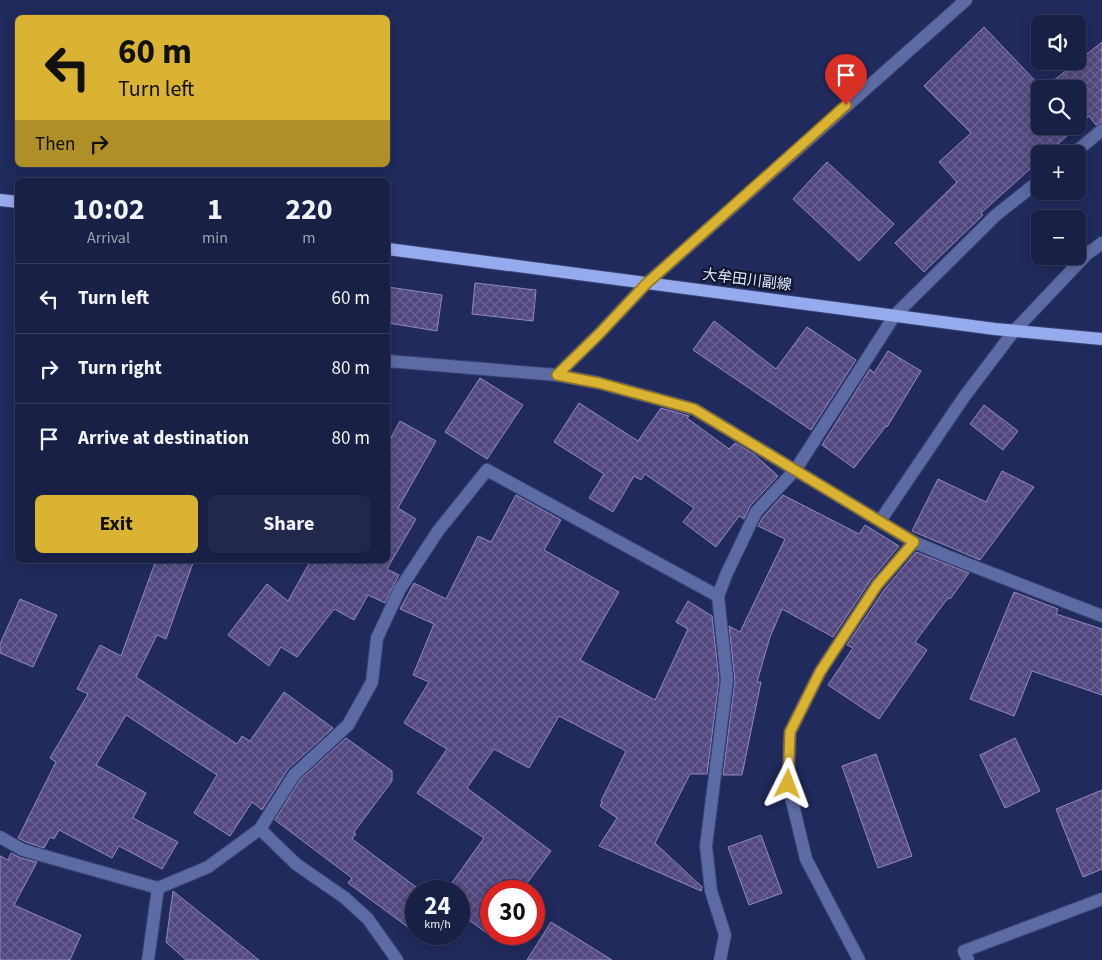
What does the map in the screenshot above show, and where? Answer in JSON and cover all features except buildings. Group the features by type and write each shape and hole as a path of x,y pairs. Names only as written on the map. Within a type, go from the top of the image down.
{"main road":[{"path":"0,200 15,202"},
{"name":"大牟田川副線","path":"390,249 646,284 916,317 995,329 1102,339"}],"street":[{"path":"557,375 646,284 966,0"},
{"path":"1084,145 1102,130"},
{"path":"720,960 725,936 711,891 706,846 727,680 718,596 726,575 756,512 796,469 895,315 995,216 1031,187"},
{"path":"880,521 964,397 1014,330 1087,254 1102,243"},
{"path":"390,361 557,375 599,383 694,409 914,542 1102,616"},
{"path":"0,837 23,850 158,888 208,867 260,829 294,775 348,725 372,682 377,638 400,589 438,531 487,470 718,596"},
{"path":"860,960 806,859 788,784 790,732 825,664 877,585 914,542"},
{"path":"260,829 296,864 345,898 368,919 397,960"},
{"path":"148,960 158,888"},
{"path":"968,960 964,951 1102,899"}],"route":[{"path":"788,784 790,732 820,672 877,585 914,542 694,409 599,383 557,375 646,284 846,105"}]}
